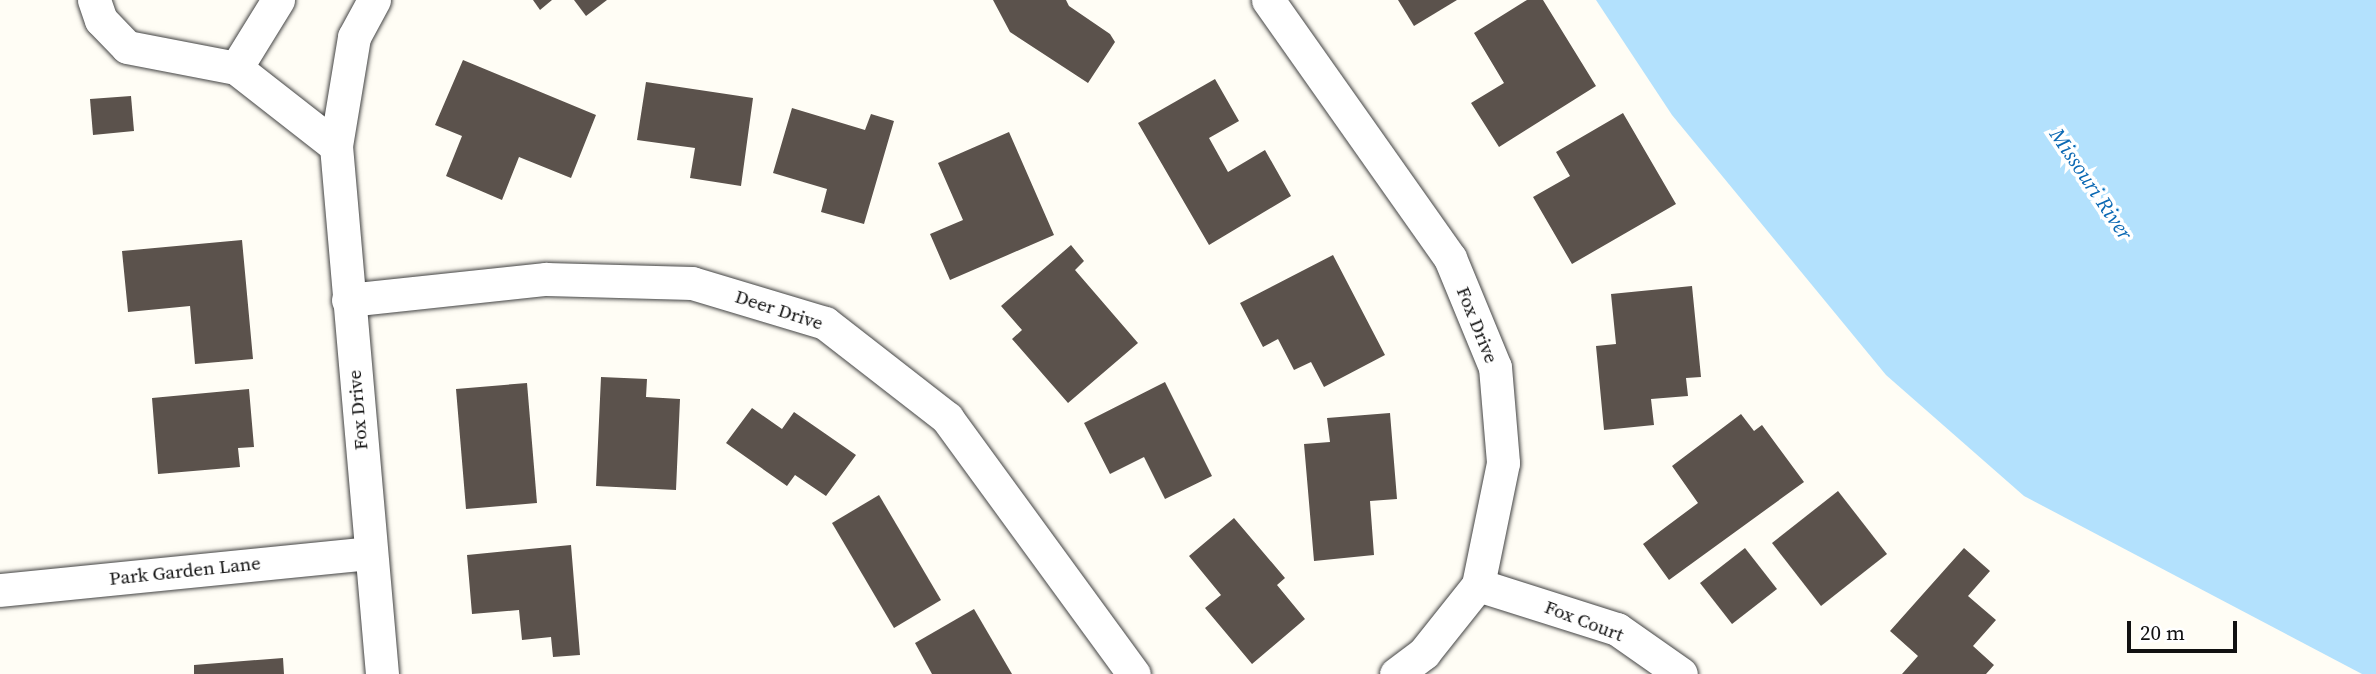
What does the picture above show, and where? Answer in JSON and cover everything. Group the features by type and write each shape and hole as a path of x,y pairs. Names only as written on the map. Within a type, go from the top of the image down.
{"street":[{"path":"94,0 101,20 127,47 236,68 336,146"},
{"path":"236,68 278,0"},
{"name":"Fox Drive","path":"374,0 354,37 336,146 382,674"},
{"name":"Fox Drive","path":"1268,0 1450,258 1495,367 1503,463 1478,585 1423,653 1396,674"},
{"name":"Deer Drive","path":"348,300 546,279 692,283 825,323 947,418 1134,674"},
{"name":"Park Garden Lane","path":"0,590 370,552"},
{"name":"Fox Court","path":"1478,585 1617,629 1681,674"}],"water":[{"name":"Missouri River","path":"1596,0 2376,0 2376,674 2362,674 2024,496 1886,375 1672,115"}],"building":[{"path":"533,0 552,0 540,10"},
{"path":"574,0 607,0 586,16"},
{"path":"993,0 1066,0 1069,6 1110,34 1115,42 1088,83 1010,32"},
{"path":"1398,0 1457,0 1414,26"},
{"path":"1527,0 1543,0 1596,86 1499,147 1471,103 1504,83 1474,33"},
{"path":"463,60 596,115 571,178 519,157 502,200 446,176 462,136 435,125"},
{"path":"1215,79 1239,121 1209,138 1228,172 1265,150 1291,196 1209,245 1138,123"},
{"path":"646,82 753,98 741,186 690,178 695,148 637,140"},
{"path":"131,96 134,131 93,135 90,99"},
{"path":"792,108 865,130 871,114 894,121 864,224 821,212 827,189 773,173"},
{"path":"1623,113 1676,204 1572,264 1533,197 1570,176 1556,152"},
{"path":"1009,132 1054,235 950,280 930,234 963,220 938,163"},
{"path":"242,240 253,359 195,364 190,306 128,312 122,251"},
{"path":"1071,245 1084,261 1075,270 1138,343 1068,403 1012,339 1022,330 1001,306"},
{"path":"1333,255 1385,355 1324,387 1311,362 1294,370 1278,339 1263,347 1240,303"},
{"path":"1692,286 1701,377 1686,378 1688,396 1651,399 1654,425 1604,430 1596,346 1616,344 1611,294"},
{"path":"601,377 647,379 646,397 680,399 676,490 596,486"},
{"path":"1165,382 1212,476 1165,499 1144,457 1110,474 1084,423"},
{"path":"527,383 537,503 466,509 456,389"},
{"path":"249,389 254,447 238,448 240,467 158,474 152,398"},
{"path":"752,408 782,429 794,412 856,455 826,496 795,475 787,486 726,443"},
{"path":"1390,413 1397,499 1370,501 1374,555 1314,561 1304,444 1330,442 1327,418"},
{"path":"1741,414 1754,431 1762,425 1804,482 1669,580 1643,544 1698,503 1672,466"},
{"path":"1838,491 1887,554 1821,606 1772,543"},
{"path":"879,495 941,600 894,628 832,523"},
{"path":"1234,518 1285,578 1277,585 1305,619 1252,664 1205,608 1221,595 1189,556"},
{"path":"571,545 580,655 553,657 551,637 522,640 519,610 472,614 467,555"},
{"path":"1745,548 1777,589 1732,624 1700,583"},
{"path":"1964,548 1990,571 1968,596 1996,620 1973,646 1994,665 1986,674 1902,674 1918,656 1890,631"},
{"path":"974,609 1012,674 932,674 915,643"},
{"path":"283,658 284,674 194,674 194,665"}]}
